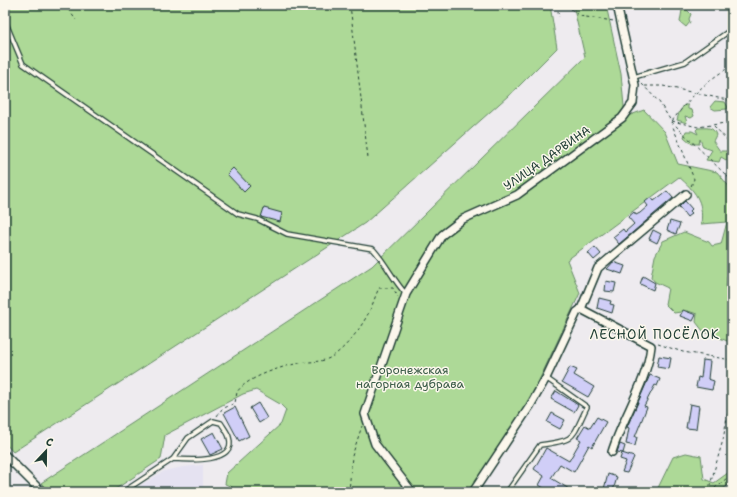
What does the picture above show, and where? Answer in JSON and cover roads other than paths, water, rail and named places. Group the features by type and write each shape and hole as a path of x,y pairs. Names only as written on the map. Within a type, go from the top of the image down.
{"street":[{"name":"УЛИЦА ДАРВИНА","path":"412,492 376,444 365,414 406,294 442,235 463,219 517,195 622,118 633,103 635,85 634,78 617,5"},
{"path":"473,492 514,431 546,378 577,312 581,309 598,268 686,194"},
{"path":"581,309 651,346 650,361 643,380 620,428 612,452"},
{"path":"5,455 42,492"}],"lane":[{"path":"5,21 23,64 238,214 257,219 287,234 373,250 381,258 395,282 406,294"},
{"path":"634,78 685,62 732,29"},
{"path":"507,492 540,445 564,442 572,438 587,407 546,378"},
{"path":"123,492 173,459 188,438 213,421 221,423 229,437 230,445 227,452 216,458 202,460 173,459"}],"railway":[{"path":"728,492 732,489"}],"district":[{"name":"ЛЕСНОЙ ПОСЁЛОК","path":"655,334"}],"park label":[{"name":"Воронежская нагорная дубрава","path":"410,377"}]}
